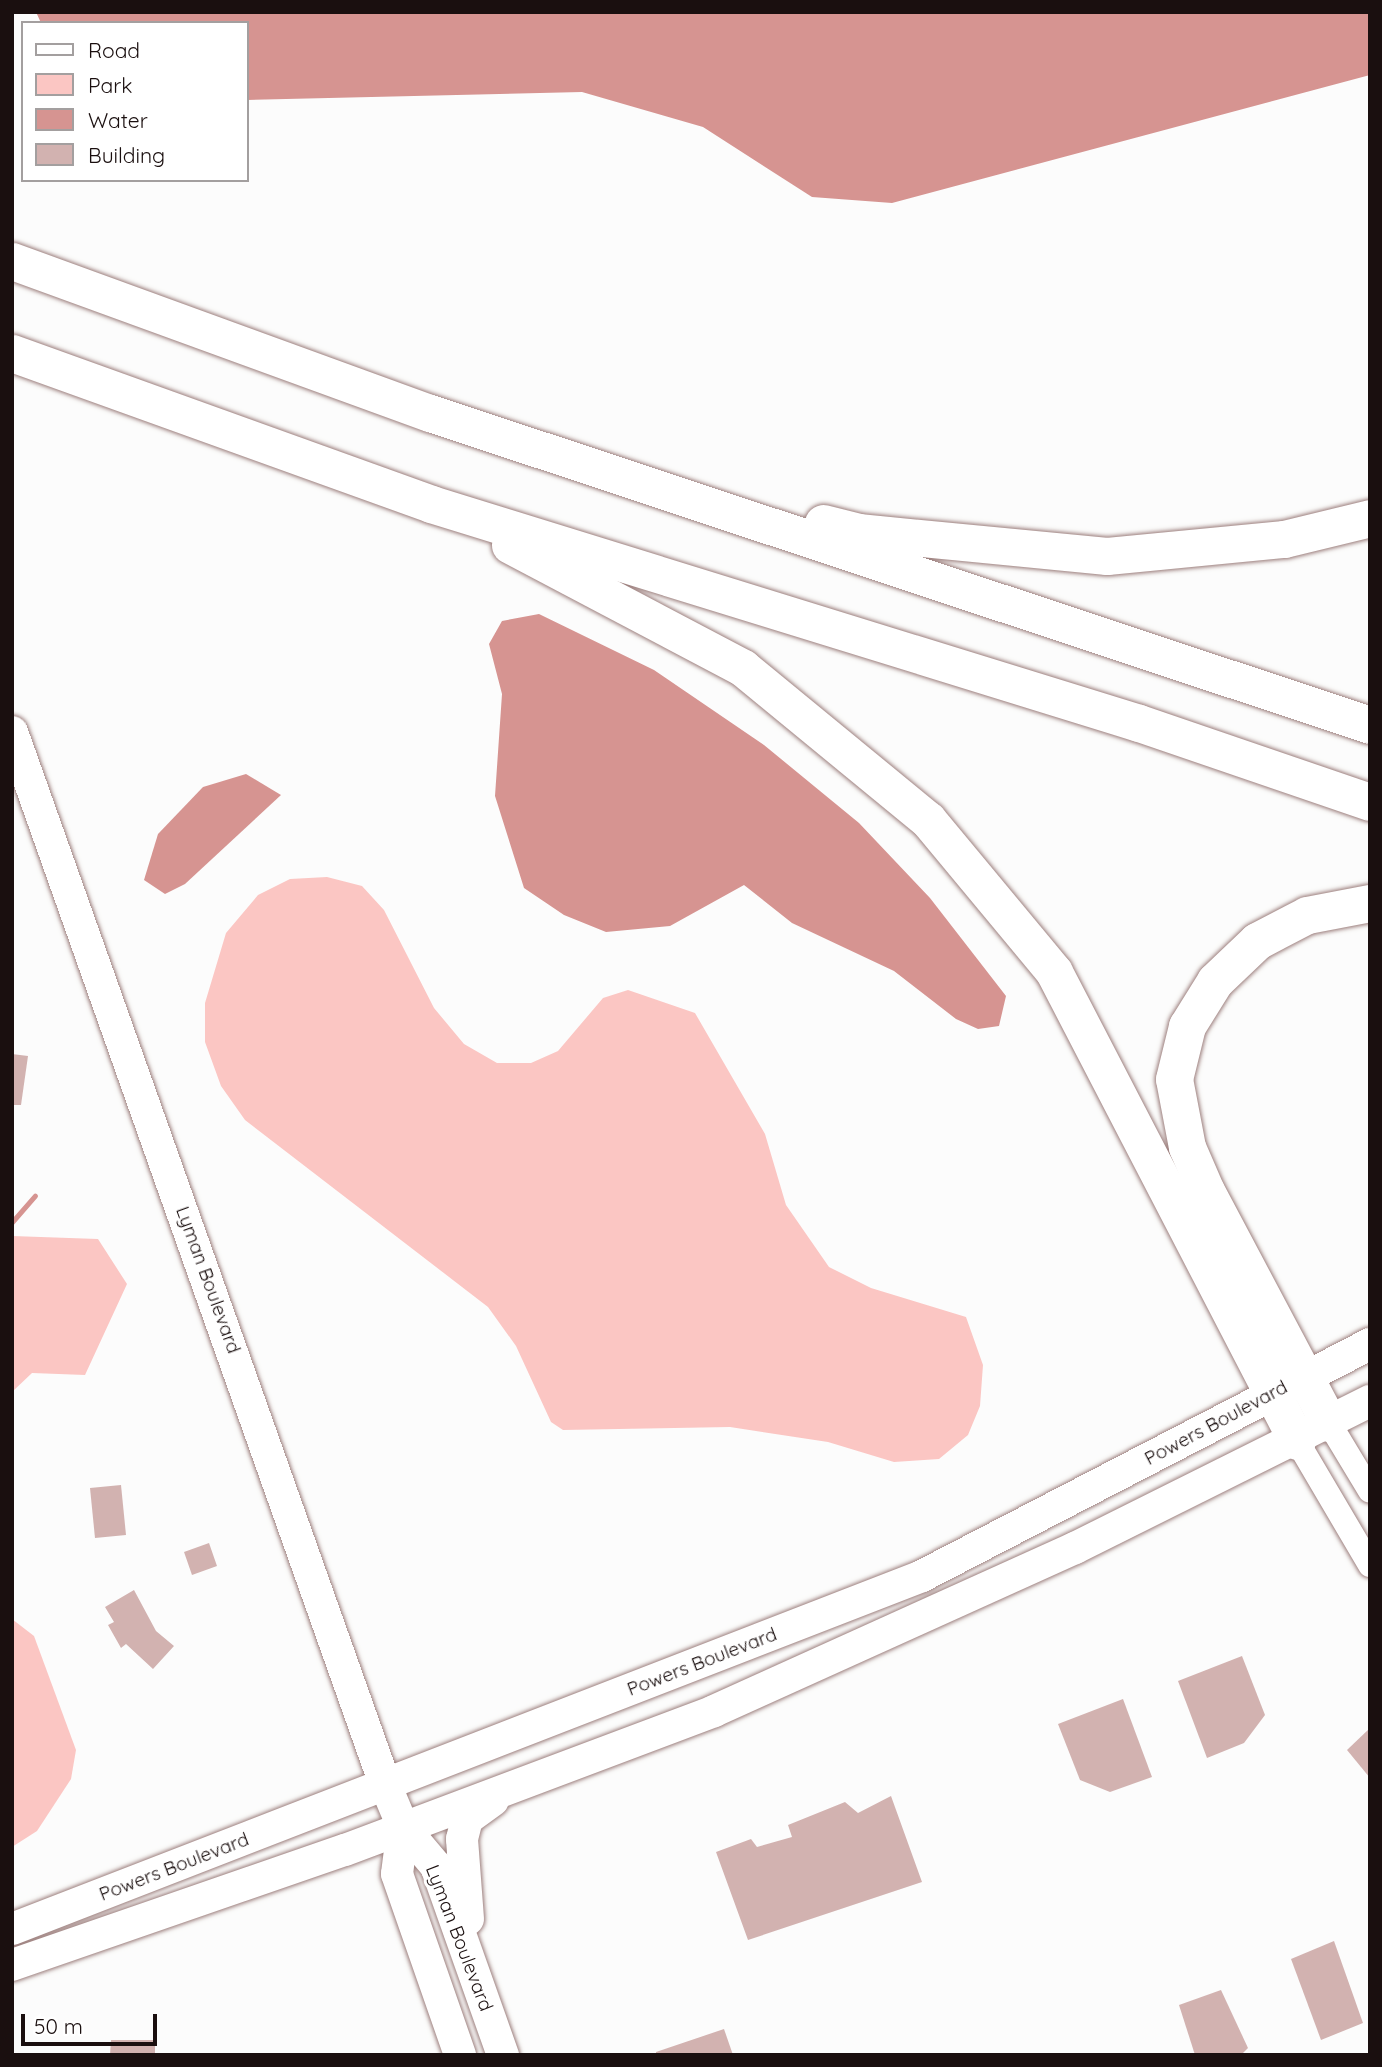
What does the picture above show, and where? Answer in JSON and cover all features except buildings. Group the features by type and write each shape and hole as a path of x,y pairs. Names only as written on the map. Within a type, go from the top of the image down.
{"highway":[{"path":"12,261 430,413 1370,725"},
{"path":"12,353 431,504 1139,723 1370,802"},
{"path":"430,413 858,532 1107,556 1284,539 1370,518"},
{"path":"431,504 743,668 928,820 1054,972 1287,1386 1329,1423"},
{"path":"1297,1441 1287,1386 1187,1147 1174,1079 1187,1026 1215,981 1257,941 1307,915 1370,903"}],"main road":[{"name":"Lyman Boulevard","path":"12,732 385,1784 403,1827 436,1866 503,2055"},
{"name":"Powers Boulevard","path":"12,1930 922,1576 1370,1344"},
{"name":"Powers Boulevard","path":"12,1965 403,1827 715,1711 1297,1441 1370,1401"},
{"path":"479,1986 462,1839 467,1819 526,1782"},
{"name":"Lyman Boulevard","path":"403,1827 397,1874 460,2055"}],"street":[{"path":"1329,1423 1370,1491"},
{"path":"1297,1441 1370,1565"}],"green space":[{"path":"327,877 362,886 384,910 434,1008 464,1044 497,1063 531,1063 558,1051 603,998 628,990 695,1013 765,1134 786,1205 829,1267 871,1288 966,1317 983,1365 980,1406 968,1435 939,1459 894,1462 828,1442 730,1427 563,1430 551,1422 516,1346 488,1307 245,1120 221,1086 205,1042 205,1003 226,933 258,895 290,879"},
{"path":"12,1236 98,1239 127,1284 85,1375 32,1373 12,1392"},
{"path":"12,1619 34,1636 76,1750 71,1779 37,1831 12,1847"}],"water":[{"path":"36,12 1370,12 1370,75 892,203 812,197 703,127 582,92 248,100 248,21 40,21"},
{"path":"539,614 654,670 764,745 859,823 930,898 1006,996 999,1026 978,1029 956,1019 894,971 792,923 744,885 670,926 606,932 564,915 524,888 495,796 502,694 489,644 502,621"},
{"path":"246,774 281,795 185,884 165,894 144,880 158,834 203,787"}],"waterway":[{"path":"12,1222 35,1196"}]}
